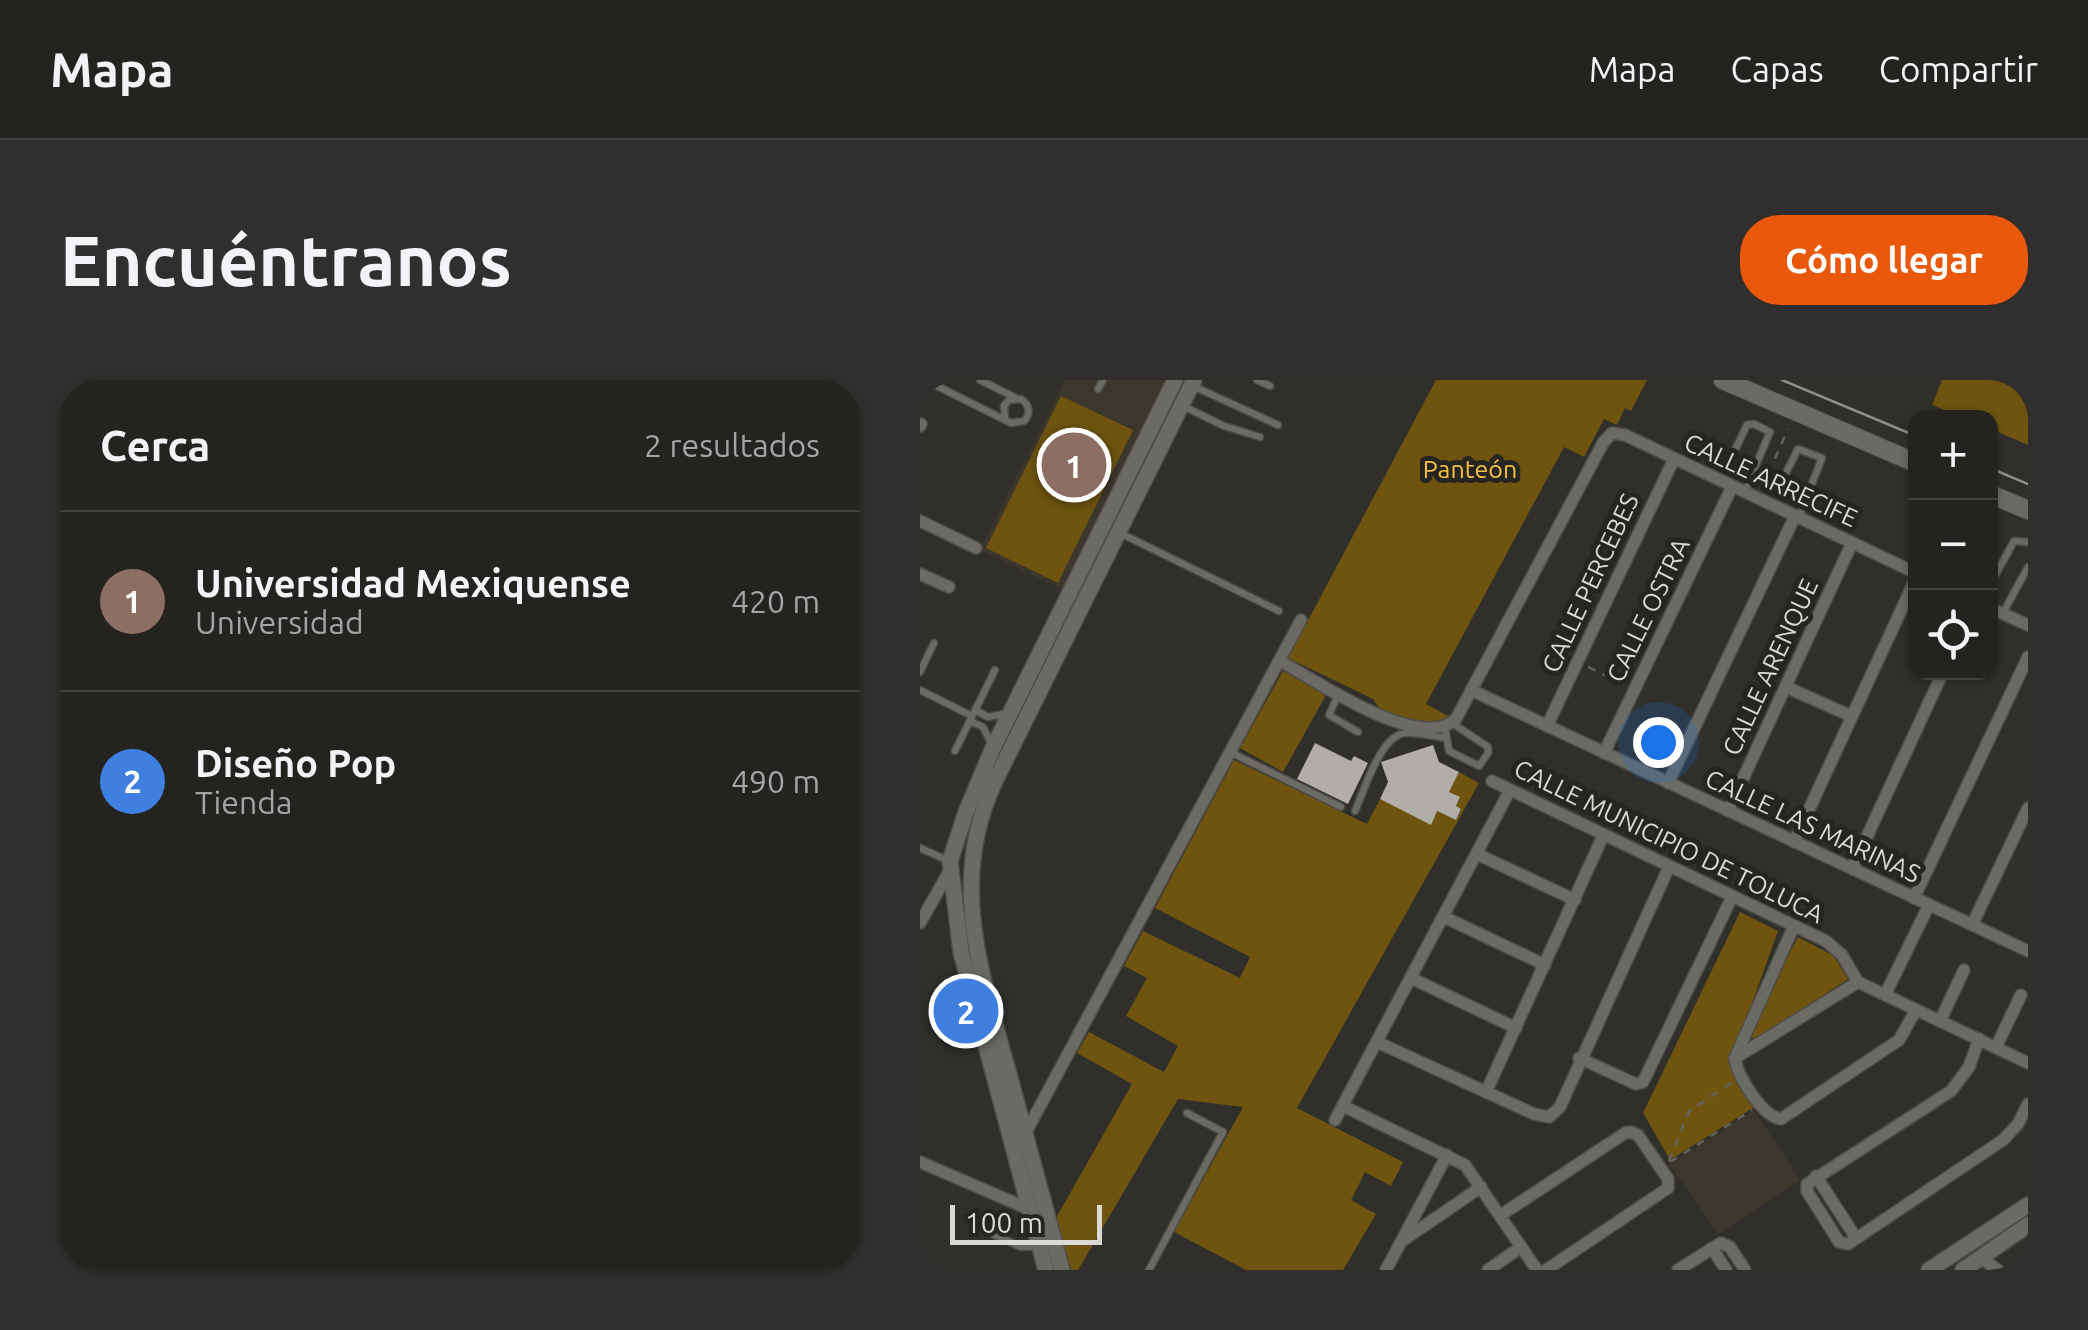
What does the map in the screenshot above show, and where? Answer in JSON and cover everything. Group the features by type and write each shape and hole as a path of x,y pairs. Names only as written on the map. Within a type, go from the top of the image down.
{"main road":[{"path":"1723,380 1908,459"},
{"path":"1998,493 2028,494"},
{"path":"1998,497 2028,510"}],"street":[{"path":"1046,1270 1047,1244 1025,1134 976,952 969,889 972,848 990,792 1175,380"},
{"path":"920,923 950,866 966,812 1010,713 1120,533 1193,383"},
{"name":"CALLE ARRECIFE","path":"1471,690 1607,436 1617,432 1908,571"},
{"name":"CALLE PERCEBES","path":"1548,726 1674,459"},
{"name":"CALLE OSTRA","path":"1604,753 1738,490"},
{"path":"1668,783 1797,517"},
{"path":"920,521 976,548"},
{"name":"CALLE ARENQUE","path":"1728,810 1852,543"},
{"path":"920,574 949,587"},
{"path":"1794,842 1909,590"},
{"path":"1998,611 2027,622"},
{"path":"1025,1134 1301,620"},
{"path":"1914,898 2028,656"},
{"path":"1280,661 1394,722 1433,730 1447,729 1471,690"},
{"path":"1852,869 1939,680"},
{"path":"1786,687 1850,716"},
{"name":"CALLE LAS MARINAS","path":"1471,690 2028,951"},
{"name":"CALLE MUNICIPIO DE TOLUCA","path":"1492,781 1835,947 1858,982 2028,1062"},
{"path":"1336,1120 1509,792"},
{"path":"1972,926 2028,808"},
{"path":"1486,1092 1603,836"},
{"path":"1477,854 1575,900"},
{"path":"950,866 961,952 1029,1209 1062,1270"},
{"path":"1377,1042 1534,1114 1549,1117 1560,1107 1668,867"},
{"path":"1579,1058 1636,1084 1647,1077 1732,896"},
{"path":"1886,995 1929,905"},
{"path":"1444,917 1545,965"},
{"path":"1794,926 1736,1058 1742,1076 1772,1118 1788,1116 1898,1040 1916,1010"},
{"path":"1940,1021 1964,970"},
{"path":"1411,978 1516,1028"},
{"path":"1736,1058 1858,982"},
{"path":"1996,1047 2021,996"},
{"path":"1979,1040 1963,1077 1951,1090 1816,1176 1806,1188 1838,1242 1845,1245 2003,1140 2018,1124 2028,1104"},
{"path":"1343,1106 1465,1165 1537,1270"},
{"path":"1500,1215 1628,1132 1638,1136 1664,1165 1669,1182 1665,1191 1546,1270"},
{"path":"1386,1270 1447,1155"},
{"path":"920,1162 1029,1209"},
{"path":"1402,1241 1481,1187"},
{"path":"1929,1270 2028,1205"},
{"path":"1962,1270 2028,1225"},
{"path":"1678,1270 1725,1243 1745,1270"},
{"path":"1488,1270 1522,1246"},
{"path":"1712,1248 1726,1270"},
{"path":"1981,1258 1998,1270"}],"lane":[{"path":"925,380 1016,424 1027,418 1028,405 980,380"},
{"path":"1098,388 1103,380"},
{"path":"1257,380 1270,386"},
{"path":"1193,383 1278,425"},
{"path":"1005,418 1004,406 1017,398"},
{"path":"1182,405 1224,426 1260,437"},
{"path":"1727,467 1747,425 1770,432 1738,490"},
{"path":"1785,475 1798,450 1822,458 1797,517"},
{"path":"1120,533 1279,610"},
{"path":"1998,570 2014,541 2028,542"},
{"path":"2003,613 2028,566"},
{"path":"920,672 934,643"},
{"path":"956,752 994,670"},
{"path":"920,690 973,716 1010,713"},
{"path":"1339,694 1329,715 1358,732"},
{"path":"973,716 993,748"},
{"path":"982,728 988,717"},
{"path":"1354,811 1390,738 1447,729 1486,745 1488,753 1481,764 1476,766 1449,751 1447,729"},
{"path":"1230,752 1341,807"},
{"path":"920,848 950,866"},
{"path":"1149,1270 1223,1132 1188,1113"},
{"path":"984,1230 1021,1247 1047,1244"}],"path":[{"path":"1757,498 1788,428"},
{"path":"1577,662 1635,689"},
{"path":"1664,1165 1689,1112 1742,1076"},
{"path":"1664,1165 1762,1104"}],"shaded area":[{"path":"1065,380 1168,380 1064,590 980,550"},
{"path":"1754,1110 1800,1180 1718,1234 1669,1165"}],"green space":[{"name":"Panteón","path":"1436,380 1647,380 1631,411 1625,408 1617,425 1604,419 1584,457 1564,447 1426,704 1450,717 1419,723 1397,719 1373,699 1288,658"},
{"path":"1942,380 2028,380 2028,445 1998,432 1998,410 1944,410 1932,405"},
{"path":"1061,396 1133,430 1058,583 986,548"},
{"path":"1283,671 1326,695 1283,772 1240,748"},
{"path":"1234,760 1367,824 1380,799 1430,824 1437,811 1456,820 1461,810 1456,806 1460,798 1449,792 1459,772 1479,783 1297,1108 1403,1162 1391,1186 1365,1172 1351,1200 1376,1214 1343,1270 1246,1270 1174,1232 1243,1107 1178,1099 1078,1270 1071,1270 1056,1218 1132,1084 1077,1053 1089,1032 1164,1072 1178,1046 1126,1016 1147,978 1124,966 1143,931 1240,978 1250,957 1155,908"},
{"path":"1740,912 1778,931 1736,1048 1756,1106 1670,1160 1643,1113"},
{"path":"1798,937 1834,956 1848,979 1755,1040 1749,1034"}],"building":[{"path":"1315,743 1351,761 1354,756 1368,763 1348,804 1297,779"},
{"path":"1433,745 1439,762 1459,772 1449,792 1460,797 1456,806 1461,809 1456,820 1437,811 1431,825 1380,799 1388,782 1381,762"}],"railway":[{"path":"1782,380 1908,433"},
{"path":"1998,471 2028,484"}],"place":[{"name":"Universidad Mexiquense","path":"1074,465"},
{"name":"Diseño Pop","path":"966,1011"}]}
